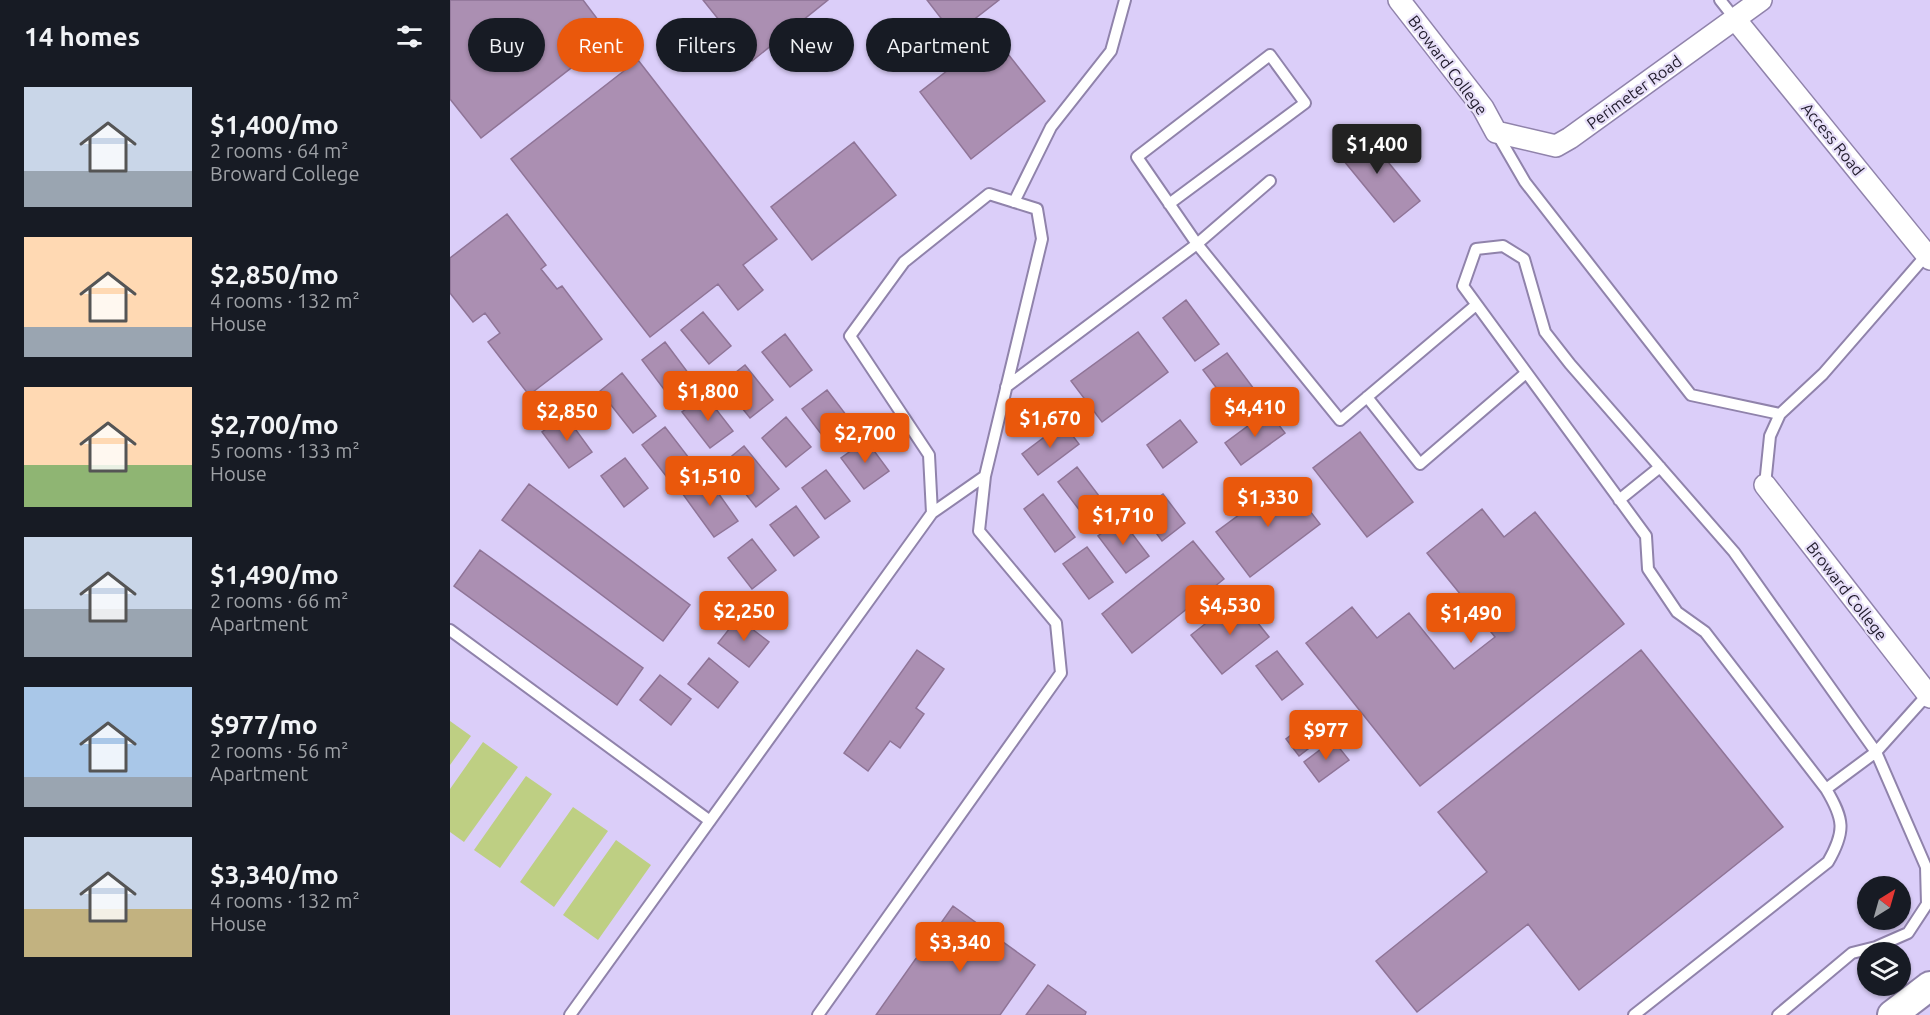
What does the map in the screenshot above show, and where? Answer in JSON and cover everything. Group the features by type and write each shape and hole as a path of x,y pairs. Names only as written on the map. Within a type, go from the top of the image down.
{"main road":[{"path":"1892,1015 1930,986"}],"street":[{"name":"Broward College","path":"1399,0 1483,108 1496,132"},
{"name":"Perimeter Road","path":"1496,132 1556,146 1761,0"},
{"name":"Access Road","path":"1736,19 1929,255"},
{"name":"Broward College","path":"1765,485 1929,696"}],"lane":[{"path":"1014,202 1051,127 1112,51 1125,0"},
{"path":"1720,0 1736,19"},
{"path":"1169,204 1305,103 1270,55 1137,157 1169,204 1197,244 1340,420 1476,305"},
{"path":"1496,132 1525,182 1691,395 1780,414"},
{"path":"1006,387 1197,244 1270,181"},
{"path":"818,1015 1061,673 1056,623 979,531 986,476 1042,239 1037,209 989,194 904,262 850,336 929,455 932,513"},
{"path":"1634,1015 1828,862 1838,845 1841,830 1838,808 1826,789 1705,632 1677,612 1648,569 1646,536 1462,285 1476,249 1503,246 1524,259 1545,332 1570,364 1734,552 1876,752 1926,867 1927,904 1908,933 1876,947 1852,953 1778,1015"},
{"path":"1765,485 1770,436 1780,414 1823,374 1929,255"},
{"path":"1367,397 1420,464 1526,373"},
{"path":"1619,500 1660,467"},
{"path":"570,1015 932,513 986,476"},
{"path":"450,630 710,820"},
{"path":"1826,789 1876,752 1929,696"}],"green space":[{"path":"450,721 471,736 450,765"},
{"path":"483,742 518,767 464,842 450,832 450,789"},
{"path":"526,776 552,794 500,868 474,850"},
{"path":"573,807 608,831 554,907 520,882"},
{"path":"616,840 651,865 598,940 563,915"}],"building":[{"path":"450,0 583,0 597,18 557,18 557,72 566,72 481,138 450,99"},
{"path":"703,0 828,0 806,18 769,18 769,47 757,57 757,18 717,18"},
{"path":"927,0 999,0 976,18 941,18"},
{"path":"1011,58 1045,101 971,159 920,92 946,72 1011,72"},
{"path":"644,68 777,239 743,265 763,290 738,310 718,284 650,337 511,159 623,72 644,72"},
{"path":"1361,129 1420,201 1394,222 1335,150"},
{"path":"854,142 896,195 812,260 771,207"},
{"path":"507,214 546,265 541,269 557,289 562,286 602,339 529,395 488,342 500,333 485,313 473,322 450,293 450,258"},
{"path":"1186,300 1219,344 1195,361 1163,318"},
{"path":"703,312 731,346 709,364 681,330"},
{"path":"1138,332 1168,372 1102,422 1071,381"},
{"path":"785,334 812,370 790,387 762,352"},
{"path":"665,342 692,378 669,396 642,360"},
{"path":"1227,353 1260,397 1236,414 1203,370"},
{"path":"745,365 773,400 750,418 722,383"},
{"path":"622,373 656,416 633,433 600,391"},
{"path":"827,390 850,420 825,439 802,409"},
{"path":"705,395 733,431 710,448 682,412"},
{"path":"1268,411 1285,433 1241,465 1225,443"},
{"path":"565,415 592,452 569,468 542,432"},
{"path":"786,417 811,447 786,467 762,438"},
{"path":"1180,420 1197,442 1163,468 1147,445"},
{"path":"1063,423 1079,444 1038,475 1022,454"},
{"path":"665,427 689,458 666,476 642,445"},
{"path":"1360,432 1413,502 1367,537 1313,468"},
{"path":"866,440 889,471 864,489 841,458"},
{"path":"744,446 779,489 756,507 722,464"},
{"path":"625,458 648,488 624,507 601,476"},
{"path":"1077,467 1109,509 1090,524 1058,482"},
{"path":"826,470 850,501 825,519 802,488"},
{"path":"706,476 738,521 714,537 682,493"},
{"path":"1286,480 1320,524 1250,577 1216,532"},
{"path":"529,484 690,605 663,641 502,520"},
{"path":"1043,494 1075,537 1055,552 1024,509"},
{"path":"1163,494 1185,523 1162,541 1140,511"},
{"path":"796,506 819,537 794,556 770,525"},
{"path":"1482,509 1504,537 1535,512 1624,624 1420,786 1306,643 1352,607 1377,638 1409,613 1454,669 1495,637 1427,553"},
{"path":"1121,519 1149,556 1126,573 1098,536"},
{"path":"752,539 776,570 752,589 728,558"},
{"path":"1193,541 1224,579 1132,653 1102,614"},
{"path":"1087,547 1113,582 1089,599 1063,564"},
{"path":"480,550 643,668 617,705 454,586"},
{"path":"1238,598 1269,637 1222,674 1191,635"},
{"path":"738,618 769,642 749,667 718,643"},
{"path":"917,650 944,669 916,708 924,714 900,748 890,741 868,771 844,753"},
{"path":"1641,650 1783,827 1579,990 1528,924 1417,1012 1376,961 1487,872 1438,812"},
{"path":"1277,651 1303,684 1282,700 1256,666"},
{"path":"709,658 738,682 718,708 688,684"},
{"path":"660,675 691,699 671,725 640,700"},
{"path":"1300,728 1313,745 1299,756 1286,739"},
{"path":"1333,740 1349,760 1319,782 1304,762"},
{"path":"953,906 1035,965 1000,1015 876,1015"},
{"path":"1048,985 1086,1012 1085,1015 1026,1015"}]}
